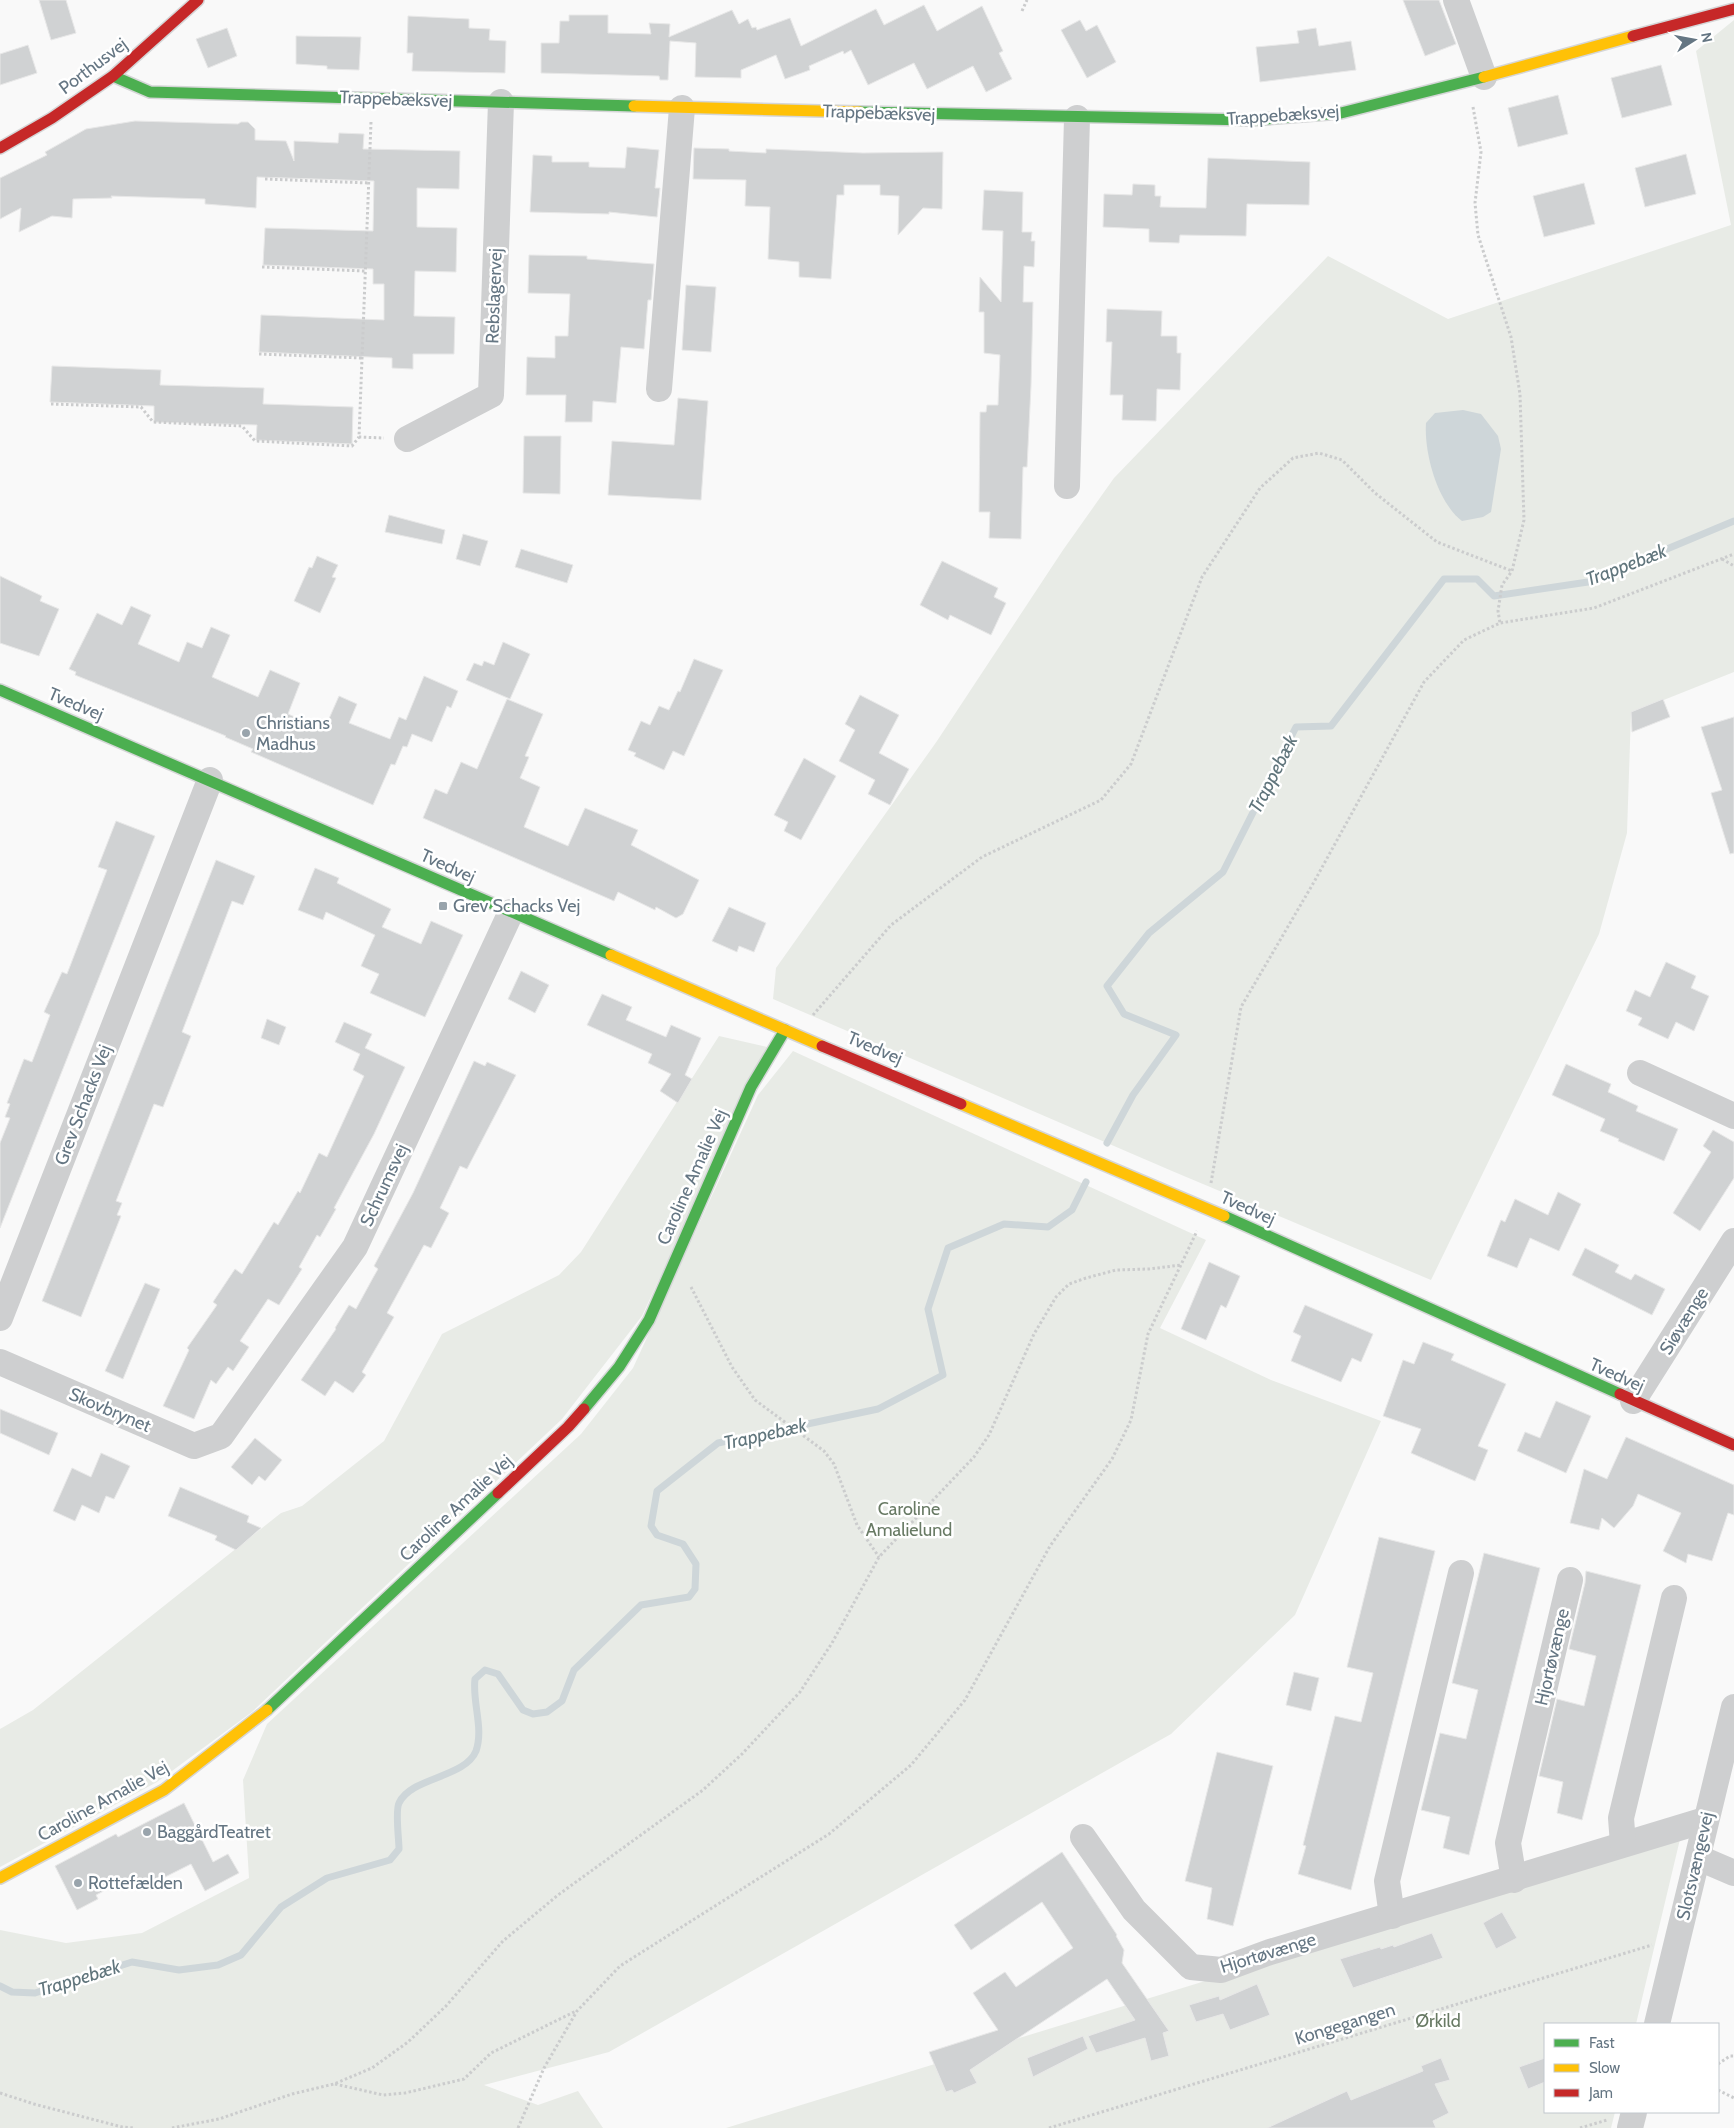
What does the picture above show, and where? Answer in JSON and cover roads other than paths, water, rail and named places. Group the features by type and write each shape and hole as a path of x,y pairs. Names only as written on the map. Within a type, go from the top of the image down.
{"street":[{"name":"Porthusvej","path":"0,148 52,118 113,76 198,0"},
{"path":"1456,0 1476,80"},
{"name":"Trappebæksvej","path":"113,76 150,92 682,108 1077,118 1251,120 1341,113 1476,80 1734,9"},
{"name":"Rebslagervej","path":"407,438 491,395 501,102"},
{"path":"659,389 682,108"},
{"path":"1067,486 1077,118"},
{"name":"Tvedvej","path":"0,690 511,912 1207,1208 1734,1445"},
{"name":"Grev Schacks Vej","path":"0,1318 210,780"},
{"name":"Schrumsvej","path":"221,1436 355,1247 511,912"},
{"name":"Caroline Amalie Vej","path":"0,1878 164,1790 258,1719 568,1427 624,1359 649,1320 751,1087 791,1032"},
{"path":"1640,1072 1734,1116"},
{"name":"Siøvænge","path":"1633,1401 1734,1241"},
{"name":"Skovbrynet","path":"0,1362 194,1446 221,1436"},
{"path":"1392,1916 1387,1881 1461,1573"},
{"name":"Hjortøvænge","path":"1514,1880 1508,1843 1570,1580"},
{"path":"1623,1844 1621,1818 1674,1598"},
{"name":"Slotsvængevej","path":"1656,2023 1699,1858 1705,1820 1734,1707"},
{"name":"Hjortøvænge","path":"1083,1837 1134,1910 1191,1967 1221,1970 1270,1952 1514,1880 1623,1844 1705,1820"},
{"path":"1699,1858 1734,1873"},
{"path":"1630,2128 1634,2113"}],"waterway":[{"name":"Trappebæk","path":"1107,1143 1133,1095 1176,1035 1124,1014 1107,986 1149,933 1223,872 1296,727 1331,726 1444,579 1477,579 1494,596 1588,582 1734,521"},
{"name":"Trappebæk","path":"0,1986 12,1992 35,1993 132,1962 179,1970 218,1965 241,1955 281,1907 327,1878 390,1860 399,1849 398,1807 405,1794 426,1782 461,1767 470,1760 476,1751 479,1733 475,1679 485,1670 498,1674 523,1710 533,1714 547,1712 562,1701 574,1670 641,1605 689,1597 695,1589 696,1564 683,1544 657,1535 651,1526 657,1491 718,1443 878,1409 943,1375 928,1309 948,1248 1004,1224 1048,1227 1072,1210 1086,1182"}],"place":[{"name":"Christians Madhus","path":"246,733"},
{"name":"Grev Schacks Vej","path":"443,906"},
{"name":"BaggårdTeatret","path":"147,1832"},
{"name":"Rottefælden","path":"78,1883"}],"park label":[{"name":"Caroline Amalielund","path":"909,1519"},
{"name":"Ørkild","path":"1438,2021"}]}
